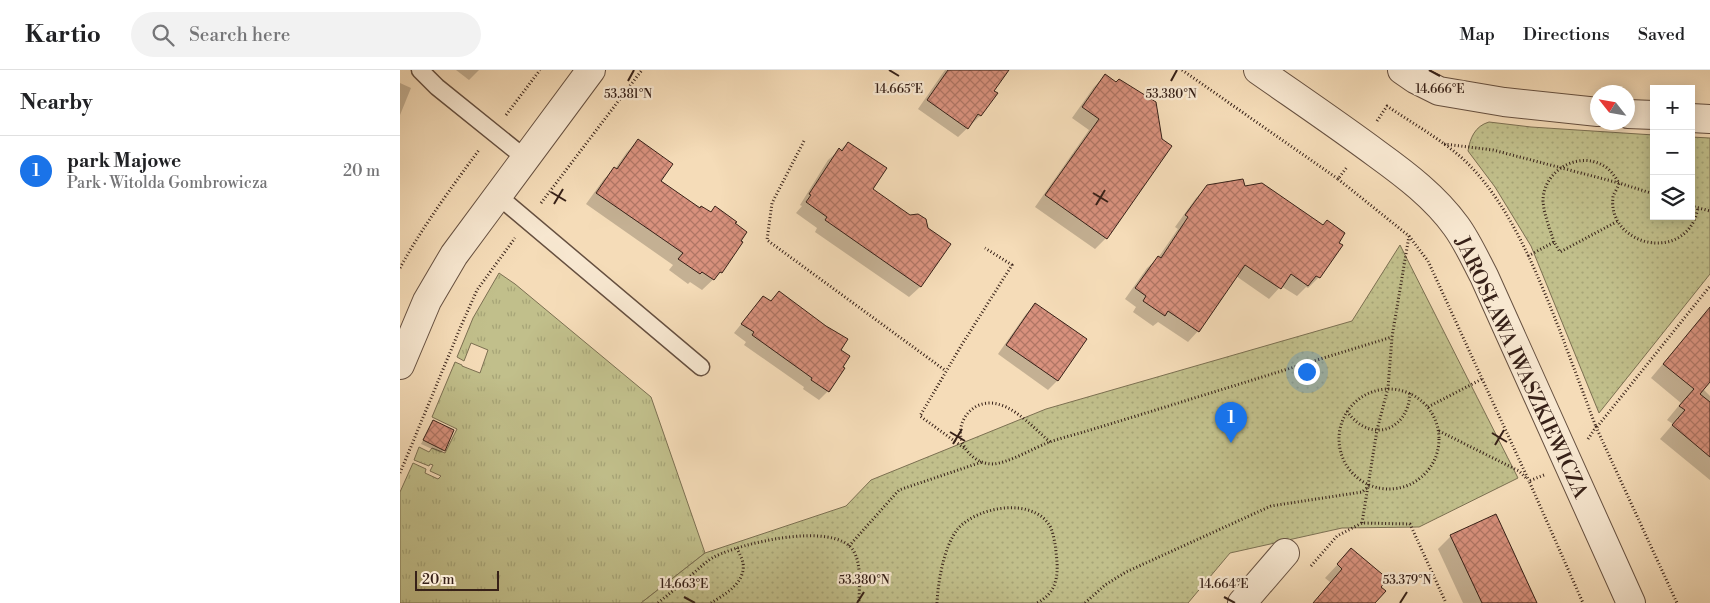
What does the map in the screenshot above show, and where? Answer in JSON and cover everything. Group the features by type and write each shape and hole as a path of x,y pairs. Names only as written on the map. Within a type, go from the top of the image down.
{"street":[{"path":"400,365 427,301 463,241 591,70"},
{"name":"JAROSŁAWA IWASZKIEWICZA","path":"1258,70 1420,187 1456,226 1470,247 1484,276 1631,603"},
{"path":"1402,70 1439,91 1504,102 1590,111"},
{"path":"1635,114 1650,115"},
{"path":"1695,118 1710,119"},
{"path":"1242,603 1285,553"}],"lane":[{"path":"420,70 437,87 525,158"},
{"path":"497,195 701,367"}],"path":[{"path":"400,268 413,243 439,205 540,70"},
{"path":"400,473 477,290 642,70"},
{"path":"1182,70 1338,179 1409,236 1428,261 1583,603"},
{"path":"1374,126 1387,106 1463,159 1486,185 1504,210 1544,290 1596,427 1677,603"},
{"path":"804,141 772,204 767,240 946,371"},
{"path":"1444,144 1493,150 1650,193"},
{"path":"1338,179 1352,160"},
{"path":"1618,221 1560,252 1554,242 1543,201 1545,188 1551,177 1570,162 1582,160 1593,162 1608,170 1619,183"},
{"path":"1619,183 1613,197 1614,210 1618,221 1627,233 1638,240 1650,244 1664,243 1676,239 1687,231 1694,220 1698,208"},
{"path":"1695,207 1710,211"},
{"path":"1362,524 1377,430 1388,388 1392,337 1409,236"},
{"path":"1528,256 1554,242"},
{"path":"985,248 1012,265 920,416 965,449 972,457 982,462 994,464 1050,442 1392,337"},
{"path":"1583,446 1596,427 1710,286"},
{"path":"1428,406 1482,379"},
{"path":"1388,388 1410,392 1420,398 1433,414 1439,431 1436,458 1430,469 1420,479 1408,485 1395,489 1369,486 1352,472 1340,453 1338,439 1340,424 1347,411 1365,394 1388,388"},
{"path":"1347,411 1353,420 1361,426 1377,430 1392,427 1400,421 1406,412 1410,392"},
{"path":"965,449 961,438 961,427 965,417 972,408 993,402 1004,405 1013,411 1050,442"},
{"path":"1439,431 1519,471 1529,481"},
{"path":"850,546 899,490 982,462"},
{"path":"1529,481 1546,474"},
{"path":"1085,603 1105,585 1126,572 1271,506 1362,492 1369,486"},
{"path":"937,603 941,572 949,546 957,530 970,518 991,510 1023,508 1039,515 1050,528 1056,547 1056,584 1045,598 1036,603"},
{"path":"1306,573 1337,536 1362,524 1410,524 1446,603"},
{"path":"658,603 712,557 767,540 805,536 832,538 847,543 850,546 854,551 858,565 859,603"},
{"path":"711,603 725,595 736,584 743,573 743,564 737,548"}],"green space":[{"path":"1489,122 1531,127 1650,135 1650,220 1695,220 1695,137 1710,138 1710,274 1599,413 1531,246 1495,187 1468,151 1474,133"},
{"path":"1400,245 1518,478 1419,527 1342,528 1230,553 1188,603 641,603 705,553 846,506 871,480 1046,409 1352,321"},
{"path":"499,273 515,284 651,397 705,553 641,603 400,603 400,492 413,463 426,469 425,473 438,479 441,476 430,471 433,465 430,464 429,466 414,460 419,447 429,452 432,448 445,453 457,429 432,417 455,362 480,373 488,350 471,343 464,361 457,357 473,318"}],"building":[{"path":"948,70 1009,70 994,91 998,93 981,116 978,114 968,129 927,100"},
{"path":"1105,74 1116,82 1119,79 1156,102 1162,139 1172,146 1107,239 1045,195 1099,119 1082,107"},
{"path":"638,139 673,164 661,181 700,208 701,206 711,212 715,206 747,232 741,241 743,242 722,273 720,272 714,280 702,272 700,274 678,259 683,253 596,193 614,167 617,169"},
{"path":"848,142 887,168 873,189 910,215 918,214 926,219 928,228 951,244 921,287 825,220 827,217 806,202 811,195 809,194 839,148 842,151"},
{"path":"1243,179 1245,186 1262,183 1323,225 1327,220 1345,233 1339,243 1343,245 1320,278 1316,276 1308,286 1291,274 1281,289 1245,265 1199,332 1168,311 1165,316 1143,301 1146,296 1135,288 1158,256 1161,258 1188,217 1185,215 1207,185"},
{"path":"779,291 826,326 848,339 841,350 850,356 843,367 845,368 829,392 752,335 754,332 741,324 763,296 771,301"},
{"path":"1035,303 1087,339 1058,381 1006,345"},
{"path":"1710,307 1710,382 1700,394 1710,402 1710,457 1672,425 1685,410 1679,406 1694,389 1663,364"},
{"path":"433,420 454,430 445,451 423,440"},
{"path":"1496,514 1537,603 1482,603 1450,535"},
{"path":"1351,548 1388,579 1381,587 1386,591 1375,603 1313,603 1342,569 1337,564"}],"place":[{"name":"park Majowe","path":"1231,443"}]}
